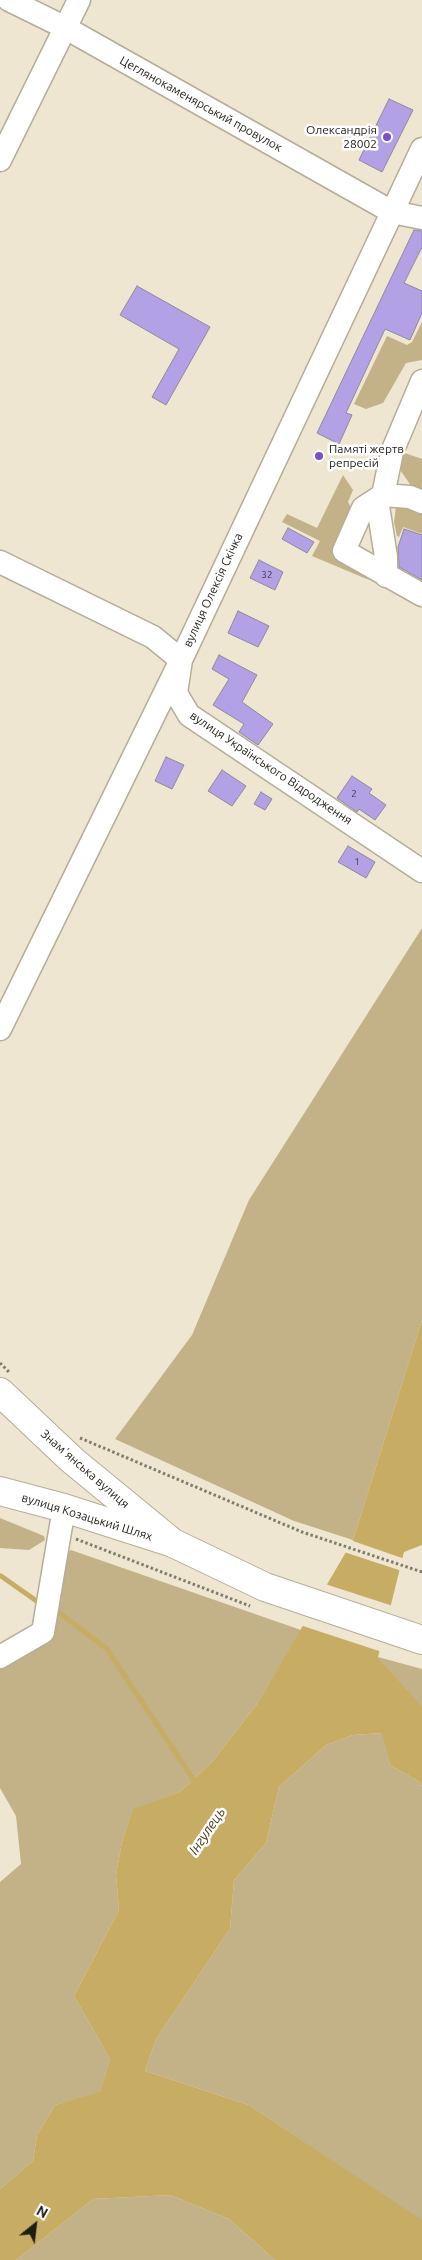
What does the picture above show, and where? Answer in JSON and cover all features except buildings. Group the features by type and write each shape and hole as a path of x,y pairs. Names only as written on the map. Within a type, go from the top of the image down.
{"main road":[{"name":"Знамʼянська вулиця","path":"6,1384 72,1460 173,1544"},
{"name":"вулиця Козацький Шлях","path":"0,1491 61,1520 173,1544"},
{"path":"173,1544 261,1598 422,1640"}],"street":[{"name":"Цеглянокаменярський провулок","path":"9,0 64,27 392,212 422,218"},
{"path":"0,160 79,0"},
{"name":"вулиця Олексія Скічка","path":"0,1029 181,660 422,149"},
{"path":"386,576 380,498 392,452 422,382"},
{"path":"422,502 410,498 380,498 363,508 344,551 422,595"},
{"path":"0,562 153,637 181,660"},
{"name":"вулиця Українського Відродження","path":"181,660 176,692 188,715 422,870"},
{"path":"0,1657 43,1632 61,1520"}],"path":[{"path":"0,1363 6,1384"},
{"path":"72,1434 302,1532 422,1572"},
{"path":"61,1520 261,1598"}],"shaded area":[{"path":"422,322 422,360 406,363 383,403 366,409 354,404 387,336 407,345 412,342"},
{"path":"402,452 422,459 422,493 414,490 396,464"},
{"path":"343,475 353,490 348,502 356,517 337,556 369,580 312,556 320,541 282,522 287,514 317,528"},
{"path":"407,505 422,511 422,534 403,527 399,537 397,536 394,522 396,507"},
{"path":"422,928 422,1320 353,1540 294,1521 115,1439 192,1335 249,1200"},
{"path":"0,1518 44,1536 45,1540 29,1550 0,1548"},
{"path":"71,1550 301,1630 257,1704 213,1761 180,1792 133,1810 122,1842 116,1875 119,1910 74,1996 110,2059 100,2093 55,2105 37,2135 33,2161 0,2189 0,1882 21,1864 16,1816 0,1788 0,1667 51,1637 62,1557"},
{"path":"378,1657 422,1669 422,1707 421,1707"},
{"path":"383,1733 390,1765 418,1781 422,1786 422,2221 249,2105 145,2071 156,2039 230,1929 234,1880 266,1843 279,1787 326,1745 353,1735"},
{"path":"170,2195 229,2219 275,2260 16,2260 93,2199"}],"water":[{"name":"Інгулець","path":"422,1320 422,1545 404,1552 378,1657 422,1707 422,1786 418,1781 390,1765 382,1733 353,1735 326,1745 279,1787 266,1843 234,1880 230,1929 156,2039 145,2071 249,2105 422,2220 422,2260 275,2260 229,2219 170,2195 93,2199 16,2260 0,2260 0,2189 33,2161 37,2135 55,2105 100,2092 110,2059 74,1996 119,1910 116,1875 122,1842 133,1809 180,1792 213,1761 257,1704 353,1540"}],"pier":[{"path":"350,1540 405,1559 402,1571 344,1552"},
{"path":"325,1584 393,1606 382,1652 300,1625"}],"waterway":[{"path":"1,1576 38,1602"},
{"path":"54,1609 107,1649 197,1785"}],"place":[{"name":"Олександрія 28002","path":"387,137"},
{"name":"Памяті жертв репресій","path":"319,456"}]}
